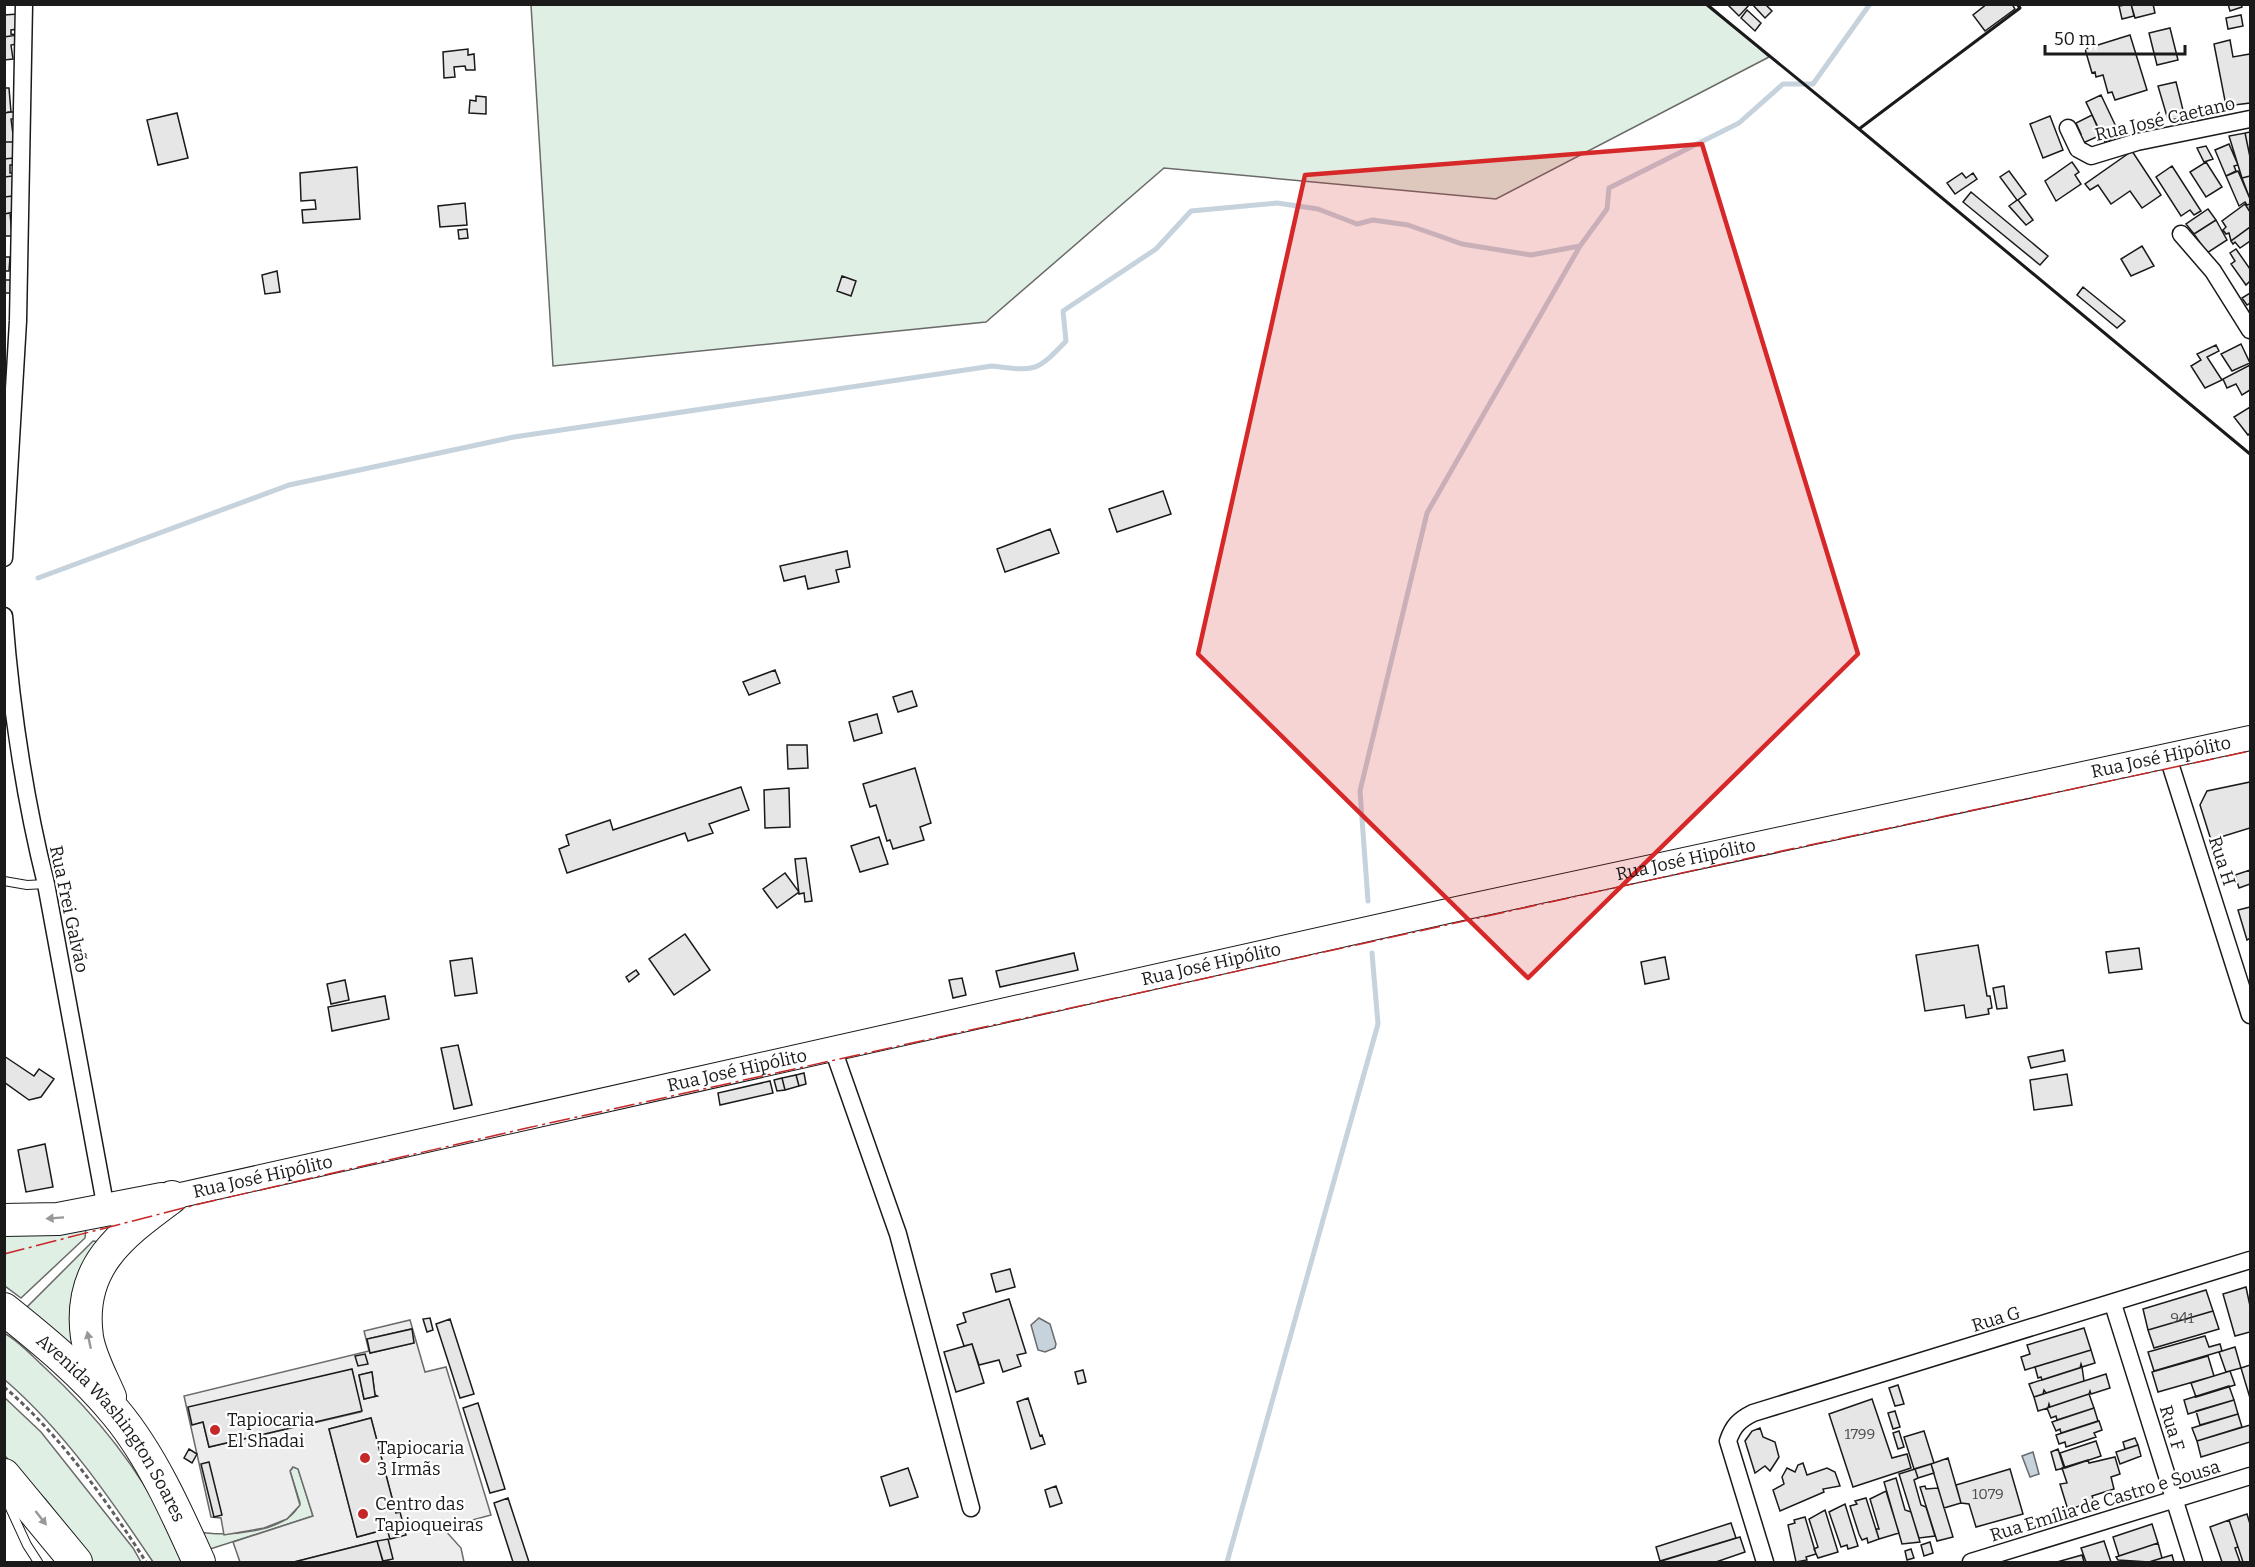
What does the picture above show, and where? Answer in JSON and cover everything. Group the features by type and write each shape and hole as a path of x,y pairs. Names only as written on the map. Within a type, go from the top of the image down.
{"highway":[{"path":"4,1220 116,1217 172,1197"},
{"path":"116,1217 101,1263 91,1284 86,1317 87,1338 117,1414"},
{"name":"Avenida Washington Soares","path":"4,1309 72,1367 117,1414 154,1473 199,1563"},
{"path":"4,1475 76,1563"}],"street":[{"path":"4,558 24,4"},
{"name":"Rua José Caetano","path":"2068,128 2078,150 2091,156 2137,142 2250,119"},
{"path":"2181,234 2213,271 2250,330"},
{"name":"Rua Frei Galvão","path":"4,616 10,687 35,842 46,884 116,1217"},
{"name":"Rua José Hipólito","path":"172,1197 1445,911 2250,738"},
{"name":"Rua H","path":"2167,754 2249,1006"},
{"path":"833,1049 898,1234 971,1508"},
{"name":"Rua G","path":"1765,1563 1728,1441 1734,1426 1753,1413 2250,1260"},
{"name":"Rua F","path":"2113,1304 2194,1563"},
{"name":"Rua Emília de Castro e Sousa","path":"1971,1563 2250,1476"}],"lane":[{"path":"4,881 27,885 46,884"},
{"path":"4,1497 38,1563"}],"path":[{"path":"4,1388 26,1405 117,1515 146,1563"}],"highlighted area":[{"path":"1702,144 1858,654 1528,978 1198,654 1305,175"}],"green space":[{"path":"1708,4 1769,57 1496,199 1164,168 986,322 553,366 531,5"},
{"path":"86,1227 85,1238 21,1298 5,1286 5,1229"},
{"path":"93,1241 100,1242 81,1356 26,1308"},
{"path":"4,1333 20,1344 65,1387 106,1432 142,1481 157,1507 182,1562 153,1562 85,1466 47,1421 5,1380"},
{"path":"4,1397 41,1432 133,1548 141,1562 93,1562 46,1500 5,1456"},
{"path":"293,1467 298,1468 313,1516 207,1550 199,1532 224,1534 255,1531 283,1521 293,1513 300,1503 290,1471"}],"shaded area":[{"path":"1039,1318 1050,1324 1056,1344 1055,1348 1045,1352 1038,1350 1031,1325"},
{"path":"410,1320 425,1372 446,1367 491,1515 443,1528 461,1548 464,1562 383,1562 392,1559 377,1541 294,1562 240,1562 233,1542 313,1516 298,1469 293,1467 290,1471 300,1505 287,1519 264,1528 224,1535 221,1518 211,1517 184,1396 369,1351 364,1331","holes":["411,1329 414,1343 370,1353 367,1339","352,1370 361,1412 209,1447 203,1422 192,1424","372,1372 377,1396 364,1399 359,1375","371,1418 396,1513 400,1512 387,1529 357,1537 329,1429"]},
{"path":"2033,1452 2039,1474 2030,1477 2022,1456"}],"building":[{"path":"1727,4 1750,4 1739,16"},
{"path":"1752,4 1765,4 1772,11 1765,18"},
{"path":"1987,4 2012,4 2015,9 1985,31 1973,15"},
{"path":"2131,4 2153,4 2155,13 2135,18"},
{"path":"2131,4 2134,16 2122,19 2119,6"},
{"path":"2228,4 2241,4 2242,7 2230,11"},
{"path":"1747,10 1761,23 1755,31 1741,18"},
{"path":"18,14 18,29 11,30 11,34 17,35 4,37 4,15"},
{"path":"2241,15 2243,26 2228,29 2226,18"},
{"path":"2170,28 2178,60 2157,65 2149,33"},
{"path":"17,35 17,44 11,45 13,59 4,60 4,37"},
{"path":"2130,35 2147,90 2115,100 2112,92 2108,93 2103,75 2096,77 2095,72 2092,73 2085,49"},
{"path":"2230,40 2233,57 2250,54 2250,103 2226,106 2214,44"},
{"path":"468,49 468,55 474,54 475,70 466,70 465,66 454,67 455,77 444,78 443,52"},
{"path":"2176,82 2185,118 2168,120 2158,86"},
{"path":"4,88 9,88 11,112 4,113"},
{"path":"2101,95 2119,133 2116,134 2117,137 2105,142 2086,102"},
{"path":"476,96 486,97 486,114 469,113 470,100 476,101"},
{"path":"16,112 17,118 11,119 14,142 4,142 4,114"},
{"path":"177,113 188,158 158,165 147,120"},
{"path":"2092,115 2101,135 2085,142 2088,148 2076,136 2081,134 2076,123"},
{"path":"2050,116 2063,150 2043,158 2030,124"},
{"path":"2250,132 2250,157 2245,133"},
{"path":"2245,133 2250,157 2250,176 2242,178 2229,136"},
{"path":"5,142 16,142 14,158 4,159"},
{"path":"2229,144 2238,165 2234,166 2236,171 2226,176 2215,150"},
{"path":"2206,146 2213,159 2204,162 2197,148"},
{"path":"2132,151 2161,195 2142,208 2130,191 2111,204 2098,185 2090,190 2085,184"},
{"path":"14,158 14,165 10,165 10,173 14,173 13,176 4,177 4,159"},
{"path":"2072,162 2079,172 2075,175 2081,184 2056,201 2045,181"},
{"path":"2206,162 2222,187 2206,197 2190,172"},
{"path":"2172,166 2201,211 2194,215 2190,210 2181,216 2156,177"},
{"path":"357,167 360,219 303,223 302,210 316,209 315,200 301,201 300,173"},
{"path":"2009,171 2026,194 2018,200 2033,220 2026,225 2009,206 2017,200 2000,177"},
{"path":"2238,171 2250,199 2250,204 2247,205 2245,202 2239,206 2226,176"},
{"path":"1962,173 1966,178 1973,173 1977,179 1955,194 1947,183"},
{"path":"13,176 13,196 4,197 4,177"},
{"path":"2250,176 2250,199 2242,178"},
{"path":"1971,192 2048,256 2040,265 1963,202"},
{"path":"13,196 14,212 4,214 4,197"},
{"path":"465,203 467,225 440,227 438,206"},
{"path":"2245,204 2250,212 2250,227 2231,241 2229,233 2226,234 2223,230 2226,227 2222,221"},
{"path":"2208,209 2216,220 2194,234 2186,224"},
{"path":"10,213 12,236 4,236 4,214"},
{"path":"2216,220 2227,240 2207,253 2194,234"},
{"path":"2250,227 2250,241 2240,248 2235,242 2233,244 2231,241"},
{"path":"467,229 468,238 459,239 458,230"},
{"path":"2142,246 2154,266 2131,276 2121,259"},
{"path":"2236,249 2250,269 2250,281 2246,285 2231,264 2235,261 2230,253"},
{"path":"4,257 10,257 9,271 4,271"},
{"path":"277,271 280,292 265,294 262,275"},
{"path":"842,276 856,281 851,296 837,291"},
{"path":"4,280 12,280 12,293 4,293"},
{"path":"2083,287 2125,321 2117,328 2077,295"},
{"path":"2250,293 2250,303 2247,305 2242,298"},
{"path":"2241,344 2250,363 2232,371 2221,354"},
{"path":"2216,345 2219,351 2207,357 2222,380 2205,388 2191,366 2201,360 2197,354"},
{"path":"2250,365 2250,390 2242,395 2236,384 2227,388 2223,379"},
{"path":"2250,407 2250,433 2248,435 2234,417"},
{"path":"1163,491 1171,514 1117,532 1109,509"},
{"path":"1050,529 1059,553 1005,572 997,549"},
{"path":"847,551 850,567 836,570 839,582 808,589 805,576 784,581 780,566"},
{"path":"775,670 780,683 749,695 743,682"},
{"path":"912,691 917,706 898,712 893,697"},
{"path":"877,714 882,733 854,741 849,722"},
{"path":"787,745 807,745 808,768 788,769"},
{"path":"915,768 931,823 920,827 924,840 893,849 890,840 887,841 876,805 870,807 863,784"},
{"path":"2250,782 2250,828 2211,840 2200,805 2207,791"},
{"path":"741,787 749,810 709,824 713,833 688,841 685,833 567,873 559,849 569,845 566,835 610,820 613,830"},
{"path":"789,788 790,827 765,828 764,790"},
{"path":"879,837 888,864 860,872 851,846"},
{"path":"806,858 812,901 805,902 804,893 799,894 795,859"},
{"path":"2250,870 2250,884 2239,888 2235,875"},
{"path":"785,873 799,892 777,908 763,889"},
{"path":"2250,907 2250,938 2247,940 2238,910"},
{"path":"685,934 710,970 674,995 649,959"},
{"path":"1978,945 1987,996 1990,996 1992,1008 1988,1009 1989,1014 1966,1018 1964,1005 1925,1011 1916,955"},
{"path":"2139,948 2142,969 2109,973 2106,952"},
{"path":"1074,953 1078,970 1000,987 996,971"},
{"path":"1665,957 1669,979 1645,984 1641,962"},
{"path":"472,958 477,993 455,996 450,961"},
{"path":"636,970 639,974 629,982 626,977"},
{"path":"962,978 966,995 953,998 949,980"},
{"path":"345,980 349,1000 331,1004 327,984"},
{"path":"2004,986 2007,1008 1997,1009 1993,988"},
{"path":"385,996 389,1019 332,1031 328,1007"},
{"path":"458,1045 472,1105 454,1109 441,1048"},
{"path":"2063,1050 2065,1061 2031,1068 2028,1057"},
{"path":"4,1056 34,1076 39,1069 54,1079 41,1097 29,1100 4,1082"},
{"path":"804,1073 806,1084 799,1086 796,1075"},
{"path":"2067,1074 2072,1105 2034,1110 2030,1080"},
{"path":"796,1075 799,1086 785,1090 782,1078"},
{"path":"782,1078 785,1090 777,1091 774,1080"},
{"path":"770,1081 773,1093 720,1105 718,1093"},
{"path":"45,1144 53,1187 26,1192 18,1150"},
{"path":"1010,1269 1015,1287 996,1292 991,1274"},
{"path":"2246,1287 2250,1306 2250,1332 2235,1336 2223,1294"},
{"path":"2206,1290 2213,1311 2148,1330 2143,1309"},
{"path":"1009,1299 1026,1353 1017,1355 1021,1366 1003,1372 999,1360 979,1365 972,1344 964,1346 957,1325 966,1322 963,1313"},
{"path":"2213,1311 2219,1329 2154,1348 2148,1330"},
{"path":"430,1318 433,1330 427,1332 423,1319"},
{"path":"450,1319 474,1394 460,1398 436,1324"},
{"path":"2084,1328 2091,1350 2025,1370 2021,1357 2030,1354 2027,1345"},
{"path":"412,1329 414,1343 370,1353 367,1339"},
{"path":"2205,1336 2209,1347 2220,1344 2222,1351 2154,1371 2148,1352"},
{"path":"972,1344 984,1383 956,1392 944,1352"},
{"path":"2235,1347 2241,1368 2226,1372 2219,1352"},
{"path":"2091,1350 2095,1363 2082,1367 2081,1364 2080,1368 2042,1380 2041,1377 2038,1378 2035,1367"},
{"path":"365,1354 368,1364 358,1366 355,1356"},
{"path":"2208,1356 2214,1376 2158,1392 2152,1372"},
{"path":"2250,1365 2250,1398 2241,1368"},
{"path":"2082,1367 2084,1381 2046,1393 2044,1390 2043,1394 2034,1397 2029,1384"},
{"path":"352,1369 362,1411 209,1447 203,1422 192,1425 188,1407"},
{"path":"1083,1370 1086,1382 1078,1384 1075,1372"},
{"path":"2230,1371 2235,1385 2196,1397 2191,1383"},
{"path":"372,1372 377,1396 364,1399 359,1375"},
{"path":"2106,1374 2110,1388 2091,1394 2090,1391 2089,1394 2050,1407 2049,1404 2048,1408 2038,1411 2034,1397"},
{"path":"1898,1385 1904,1404 1895,1406 1889,1388"},
{"path":"2229,1386 2234,1400 2188,1414 2184,1400"},
{"path":"2089,1394 2094,1408 2057,1420 2056,1416 2051,1418 2047,1408"},
{"path":"1028,1398 1040,1436 1042,1435 1045,1444 1031,1449 1017,1402"},
{"path":"1872,1399 1892,1458 1907,1454 1911,1468 1853,1487 1829,1414"},
{"path":"2234,1400 2238,1414 2200,1425 2196,1411"},
{"path":"478,1403 505,1489 490,1493 463,1408"},
{"path":"2094,1408 2098,1421 2061,1433 2060,1429 2056,1431 2052,1422"},
{"path":"1895,1411 1900,1427 1893,1429 1888,1413"},
{"path":"2238,1414 2242,1427 2197,1441 2192,1428"},
{"path":"371,1418 396,1513 400,1512 406,1535 390,1539 387,1529 357,1537 329,1429"},
{"path":"2099,1421 2102,1430 2094,1433 2096,1437 2066,1447 2065,1442 2059,1444 2056,1435"},
{"path":"2250,1425 2250,1442 2201,1457 2197,1441"},
{"path":"1760,1428 1763,1437 1775,1442 1779,1457 1770,1471 1765,1466 1755,1473 1745,1441 1752,1431"},
{"path":"1899,1431 1904,1447 1898,1449 1893,1433"},
{"path":"1924,1431 1934,1463 1914,1469 1904,1437"},
{"path":"2135,1438 2138,1445 2125,1449 2123,1442"},
{"path":"2096,1441 2101,1456 2065,1468 2060,1453"},
{"path":"2138,1445 2141,1456 2120,1464 2116,1452"},
{"path":"189,1449 197,1454 192,1463 184,1458"},
{"path":"2058,1449 2064,1468 2056,1470 2051,1452"},
{"path":"2115,1457 2120,1474 2111,1477 2114,1489 2092,1496 2094,1501 2068,1510 2060,1484 2067,1483 2062,1468 2088,1460 2089,1463"},
{"path":"1948,1458 1961,1503 1944,1508 1931,1464"},
{"path":"209,1462 222,1515 214,1517 201,1464"},
{"path":"1803,1463 1807,1475 1827,1468 1835,1472 1840,1486 1823,1489 1824,1492 1780,1511 1773,1490 1784,1484 1782,1477 1787,1468 1795,1472 1798,1465"},
{"path":"1931,1464 1934,1473 1918,1478 1915,1469"},
{"path":"908,1468 918,1497 890,1506 881,1477"},
{"path":"1915,1469 1918,1478 1914,1480 1921,1505 1926,1507 1935,1536 1919,1538 1899,1474"},
{"path":"2010,1469 2023,1514 1976,1527 1969,1504 1961,1503 1956,1485"},
{"path":"1896,1478 1905,1510 1911,1512 1920,1542 1902,1544 1884,1482"},
{"path":"1056,1486 1062,1503 1050,1507 1045,1490"},
{"path":"1925,1486 1926,1489 1938,1488 1953,1537 1937,1541 1920,1487"},
{"path":"1886,1491 1899,1533 1879,1539 1876,1529 1879,1529 1870,1499"},
{"path":"508,1498 529,1562 513,1562 494,1503"},
{"path":"1866,1498 1879,1539 1868,1543 1867,1538 1862,1540 1859,1534 1850,1506 1857,1504 1855,1501"},
{"path":"1845,1504 1858,1546 1848,1549 1847,1545 1841,1547 1829,1512"},
{"path":"1825,1510 1838,1552 1818,1558 1814,1549 1818,1547 1809,1519"},
{"path":"2247,1514 2250,1524 2250,1562 2243,1562 2229,1520"},
{"path":"1805,1517 1816,1554 1806,1557 1807,1560 1796,1562 1788,1525 1795,1523 1794,1520"},
{"path":"2229,1520 2238,1547 2235,1548 2240,1562 2222,1562 2210,1527"},
{"path":"1731,1523 1736,1538 1660,1561 1656,1547"},
{"path":"2152,1524 2158,1543 2119,1556 2113,1537"},
{"path":"1740,1537 1745,1552 1716,1562 1658,1562"},
{"path":"388,1539 393,1559 383,1561 377,1541"},
{"path":"377,1541 383,1562 294,1562"},
{"path":"2104,1541 2111,1562 2086,1562 2081,1548"},
{"path":"1930,1542 1933,1553 1924,1556 1921,1545"},
{"path":"2158,1543 2162,1558 2149,1562 2118,1560 2116,1557"},
{"path":"1911,1549 1914,1558 1907,1560 1905,1551"},
{"path":"2082,1555 2084,1562 2057,1562"},
{"path":"2172,1555 2174,1562 2149,1562 2162,1558"}],"waterway":[{"path":"1368,901 1360,791 1427,513 1580,246 1607,209 1609,188 1739,123 1783,84 1813,84 1870,4"},
{"path":"38,578 289,485 514,437 992,366 1017,369 1034,367 1048,359 1066,341 1063,311 1156,249 1191,211 1277,203 1318,209 1357,224 1373,220 1408,225 1462,244 1531,255 1580,246"},
{"path":"1227,1562 1378,1024 1372,953"}],"wall":[{"path":"1706,4 1859,129"},
{"path":"2017,4 2020,8 1859,129 2250,454"}],"power":[{"path":"4,1254 195,1205 527,1128 1768,854 2250,751"}],"place":[{"name":"Tapiocaria El Shadai","path":"215,1430"},
{"name":"Tapiocaria 3 Irmãs","path":"365,1458"},
{"name":"Centro das Tapioqueiras","path":"363,1514"}]}
